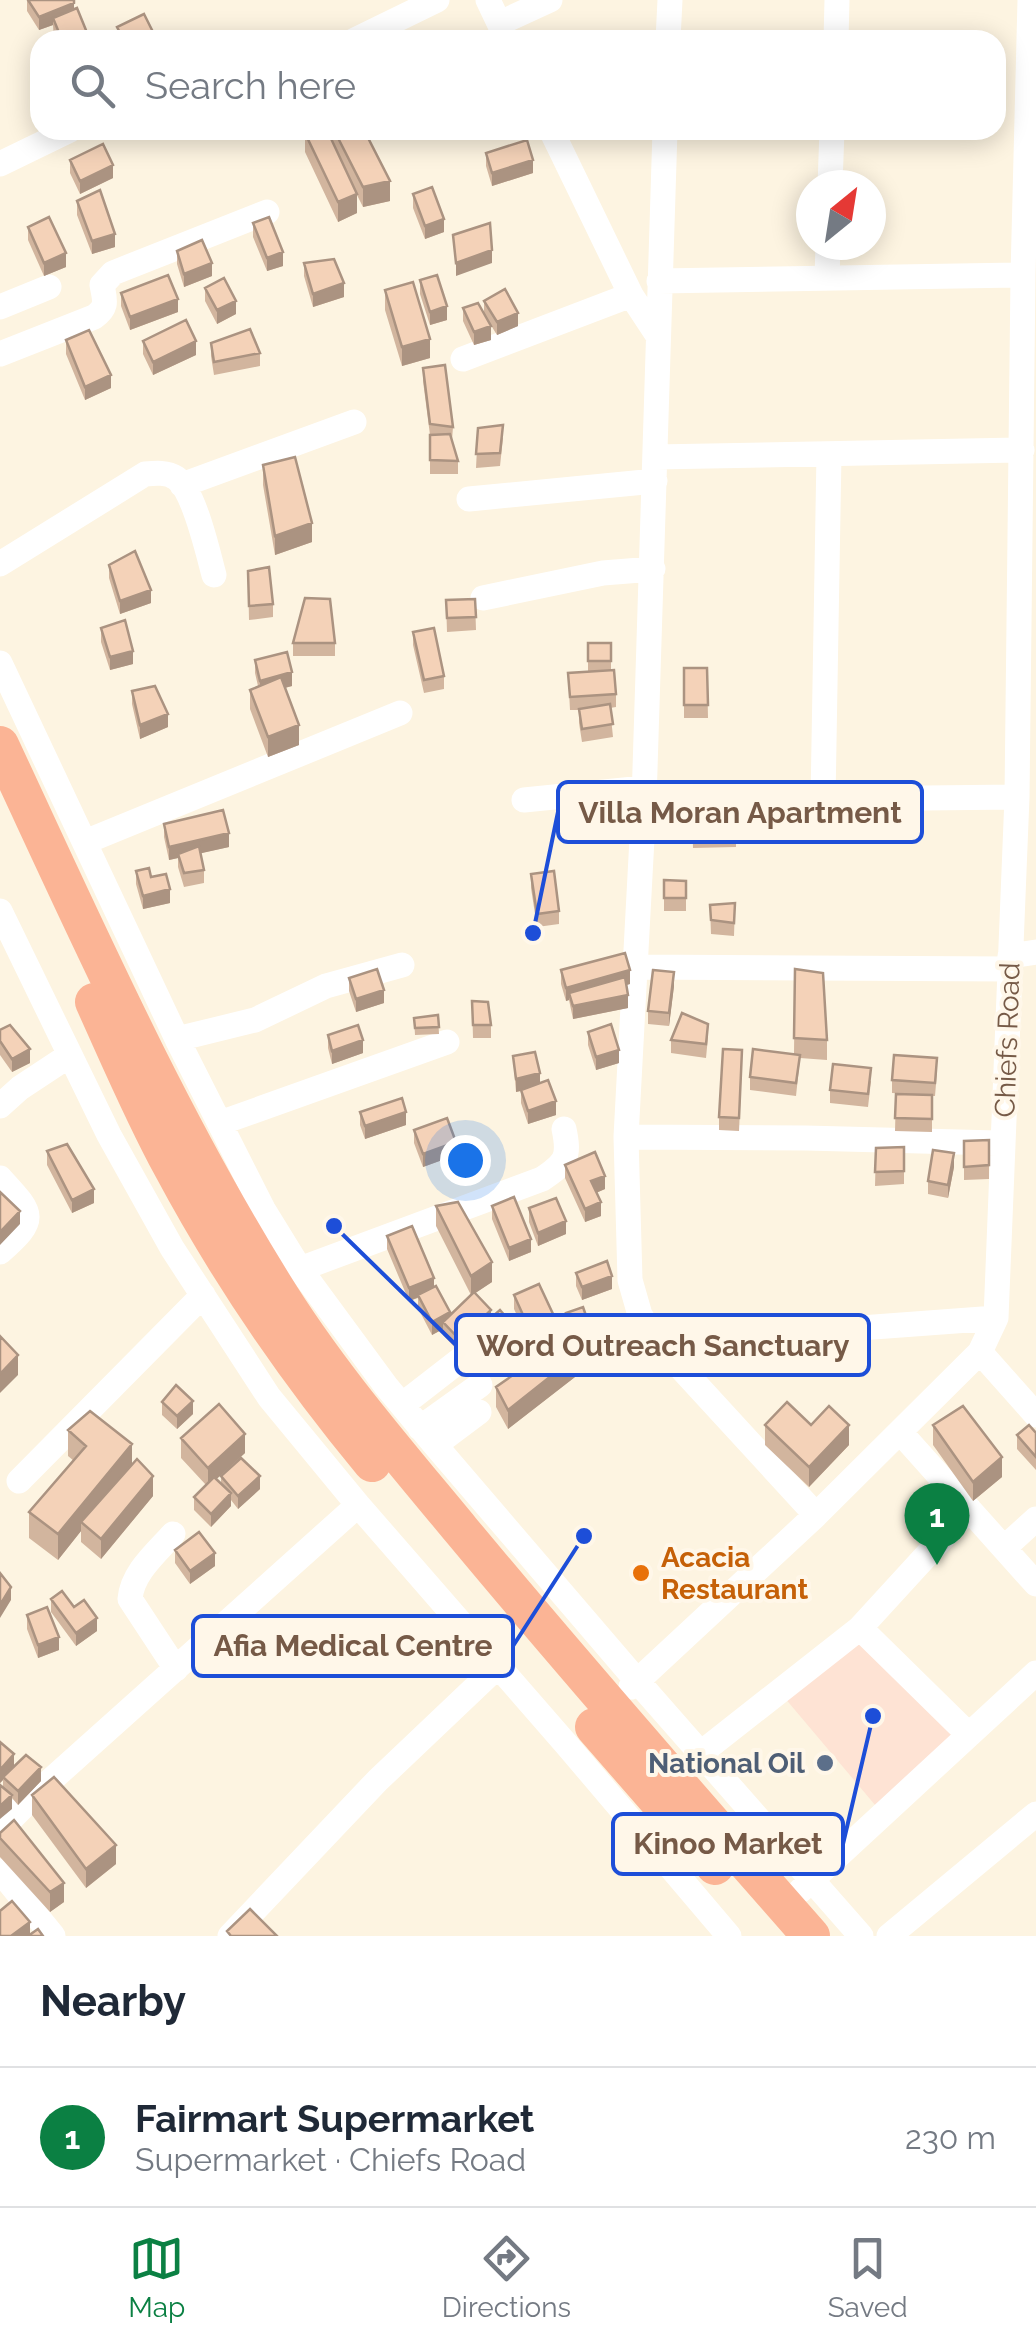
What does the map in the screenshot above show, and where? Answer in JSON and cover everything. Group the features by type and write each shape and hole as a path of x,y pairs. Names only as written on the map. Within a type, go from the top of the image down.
{"highway":[{"path":"0,745 110,981 204,1165 274,1286 370,1420 514,1594 790,1907 811,1936"},
{"path":"0,804 171,1166 252,1302 326,1408 491,1607 679,1852 790,1907"}],"street":[{"path":"375,30 436,0"},
{"path":"502,29 550,0"},
{"path":"668,30 670,0"},
{"path":"836,30 838,0"},
{"name":"Chiefs Road","path":"634,1684 816,1514 980,1352 996,1318 1002,1143 1025,859 1017,797 1029,516 1022,450 1022,275 1030,0"},
{"path":"0,164 49,140"},
{"path":"556,140 631,295 658,336"},
{"path":"665,140 653,569 626,1137 630,1280 640,1315 658,1343 816,1514"},
{"path":"831,170 832,140"},
{"path":"0,354 103,311 107,303 102,285 114,273 267,212"},
{"path":"827,278 828,260"},
{"path":"659,281 1022,275"},
{"path":"0,307 50,287"},
{"path":"462,359 631,295"},
{"path":"182,484 354,422"},
{"path":"468,498 655,469 829,454 1022,450"},
{"path":"823,800 829,454"},
{"path":"0,564 145,474 160,473 176,477 188,492 214,575"},
{"path":"484,598 588,576 653,569"},
{"path":"0,663 8,693 85,842 177,1039 262,1210 300,1268 402,1405 634,1684 702,1753 790,1907 861,1936"},
{"path":"85,842 400,713"},
{"path":"524,800 644,794 823,800 1017,797"},
{"path":"0,910 145,1200 269,1397 497,1666 679,1852 729,1936"},
{"path":"636,967 1019,959"},
{"path":"177,1039 256,1020 326,986 402,965"},
{"path":"220,1124 447,1042"},
{"path":"0,1106 70,1055"},
{"path":"300,1268 542,1179 565,1159 568,1148 564,1128"},
{"path":"626,1137 1002,1143"},
{"path":"0,1178 25,1205 28,1216 26,1226 0,1252"},
{"path":"19,1481 202,1295"},
{"path":"658,1343 996,1318"},
{"path":"980,1352 1027,1388 1036,1415"},
{"path":"402,1405 460,1360"},
{"path":"428,1436 480,1399"},
{"path":"900,1432 1036,1584"},
{"path":"0,1830 358,1505"},
{"path":"702,1753 860,1628 969,1509"},
{"path":"1004,1548 1036,1519"},
{"path":"173,1534 136,1577 130,1599 176,1669"},
{"path":"860,1628 969,1735"},
{"path":"230,1936 378,1780 497,1666"},
{"path":"790,1907 1036,1673"},
{"path":"888,1936 1036,1814"},
{"path":"0,1871 52,1936"}],"shaded area":[{"path":"861,1636 965,1736 881,1812 784,1697"}],"building":[{"path":"28,0 74,0 74,3 39,17"},
{"path":"77,8 86,30 58,30 53,18"},
{"path":"144,14 152,30 119,30 117,27"},
{"path":"308,140 332,140 357,194 338,202"},
{"path":"339,140 369,140 390,181 363,187"},
{"path":"527,140 533,160 492,173 486,153"},
{"path":"103,144 113,165 80,181 70,160"},
{"path":"432,187 444,219 425,226 413,194"},
{"path":"100,190 115,234 92,241 77,201"},
{"path":"49,217 66,253 44,263 28,227"},
{"path":"269,217 283,252 267,258 253,223"},
{"path":"490,223 492,250 456,263 453,235"},
{"path":"202,240 212,263 184,274 177,251"},
{"path":"334,259 344,283 313,294 304,263"},
{"path":"168,275 178,299 130,317 121,293"},
{"path":"437,275 447,306 430,312 420,280"},
{"path":"224,278 236,301 217,310 205,288"},
{"path":"413,282 430,339 402,347 385,290"},
{"path":"505,289 518,313 497,322 484,301"},
{"path":"478,303 491,326 474,332 463,308"},
{"path":"186,320 196,341 153,362 143,341"},
{"path":"250,329 260,353 214,362 211,343"},
{"path":"89,330 111,375 85,387 66,340"},
{"path":"445,365 453,427 430,424 423,368"},
{"path":"503,425 500,453 476,454 478,428"},
{"path":"450,434 458,461 430,460 430,435"},
{"path":"295,457 312,523 275,536 263,465"},
{"path":"135,551 151,590 120,601 109,565"},
{"path":"269,567 273,604 249,606 248,571"},
{"path":"305,598 330,599 335,643 293,643"},
{"path":"475,599 476,617 447,618 446,600"},
{"path":"125,620 133,651 110,657 101,628"},
{"path":"434,628 444,676 424,680 413,632"},
{"path":"588,643 611,643 611,661 588,661"},
{"path":"287,652 292,672 260,681 255,660"},
{"path":"684,668 707,668 708,705 684,705"},
{"path":"614,670 616,694 570,697 568,673"},
{"path":"281,677 299,725 268,737 250,690"},
{"path":"155,686 168,714 140,725 132,691"},
{"path":"610,704 613,724 582,729 579,709"},
{"path":"223,810 229,833 169,847 164,824"},
{"path":"199,846 204,870 184,873 178,854"},
{"path":"149,868 151,877 166,874 170,889 143,896 136,871"},
{"path":"554,871 559,911 537,914 531,874"},
{"path":"664,880 686,881 686,898 664,898"},
{"path":"735,903 734,923 711,920 710,905"},
{"path":"625,953 630,970 566,988 561,970"},
{"path":"377,969 384,990 356,999 349,978"},
{"path":"795,969 823,973 827,1040 794,1038"},
{"path":"653,970 674,972 669,1013 648,1011"},
{"path":"625,977 628,995 573,1006 569,993"},
{"path":"472,1001 488,1002 491,1025 473,1025"},
{"path":"682,1013 708,1024 706,1044 671,1040"},
{"path":"438,1015 439,1027 415,1028 414,1018"},
{"path":"611,1024 619,1050 596,1057 588,1032"},
{"path":"10,1025 30,1049 12,1059 0,1041 0,1030"},
{"path":"358,1025 363,1040 332,1051 328,1035"},
{"path":"723,1049 742,1050 739,1118 719,1117"},
{"path":"753,1049 800,1055 796,1083 750,1077"},
{"path":"535,1052 540,1073 516,1079 513,1056"},
{"path":"894,1055 937,1058 935,1083 892,1080"},
{"path":"833,1064 871,1068 868,1094 830,1090"},
{"path":"548,1080 556,1101 528,1111 521,1090"},
{"path":"896,1094 932,1095 932,1119 895,1118"},
{"path":"402,1098 406,1112 365,1126 360,1112"},
{"path":"447,1118 456,1142 423,1154 414,1130"},
{"path":"989,1140 989,1165 964,1167 964,1141"},
{"path":"67,1144 94,1189 72,1200 47,1151"},
{"path":"904,1147 904,1171 875,1172 876,1148"},
{"path":"933,1150 954,1153 948,1185 928,1181"},
{"path":"595,1152 605,1176 591,1181 601,1202 585,1209 565,1165"},
{"path":"0,1192 20,1211 0,1232"},
{"path":"514,1197 531,1239 509,1248 492,1206"},
{"path":"556,1198 566,1221 538,1233 529,1208"},
{"path":"458,1202 492,1262 471,1276 436,1206"},
{"path":"412,1226 434,1278 409,1288 387,1236"},
{"path":"607,1261 612,1276 582,1287 576,1273"},
{"path":"539,1284 553,1314 528,1326 514,1295"},
{"path":"436,1286 450,1312 432,1322 418,1295"},
{"path":"474,1292 491,1310 460,1340 443,1322"},
{"path":"583,1307 592,1333 576,1339 566,1313"},
{"path":"500,1310 517,1330 480,1362 463,1342"},
{"path":"0,1336 18,1355 0,1374"},
{"path":"563,1340 575,1357 508,1410 496,1387"},
{"path":"176,1385 193,1401 177,1416 162,1402"},
{"path":"787,1402 811,1425 829,1406 849,1425 809,1467 765,1425"},
{"path":"219,1404 245,1434 208,1468 181,1438"},
{"path":"963,1406 1002,1457 973,1482 933,1425"},
{"path":"90,1411 132,1444 58,1534 29,1512 86,1446 68,1430"},
{"path":"1029,1425 1036,1433 1036,1457 1017,1435"},
{"path":"241,1458 260,1476 238,1496 221,1476"},
{"path":"137,1459 153,1476 101,1539 81,1522"},
{"path":"214,1477 231,1493 211,1514 194,1497"},
{"path":"199,1532 215,1553 190,1571 175,1550"},
{"path":"0,1573 11,1587 0,1605"},
{"path":"62,1591 74,1607 84,1600 97,1618 76,1633 51,1599"},
{"path":"47,1607 59,1637 38,1645 27,1615"},
{"path":"0,1742 14,1754 0,1770"},
{"path":"26,1755 41,1767 18,1791 3,1777"},
{"path":"54,1777 116,1845 86,1869 32,1795"},
{"path":"0,1785 12,1795 0,1806"},
{"path":"14,1820 64,1883 50,1892 0,1838 0,1833"},
{"path":"12,1901 30,1922 11,1936 0,1936 0,1911"},
{"path":"250,1909 277,1936 231,1936 227,1931"}],"place":[{"name":"Villa Moran Apartment","path":"533,933"},
{"name":"Word Outreach Sanctuary","path":"334,1226"},
{"name":"Afia Medical Centre","path":"584,1536"},
{"name":"Fairmart Supermarket","path":"937,1565"},
{"name":"Acacia Restaurant","path":"641,1573"},
{"name":"Kinoo Market","path":"873,1716"},
{"name":"National Oil","path":"825,1763"}]}
